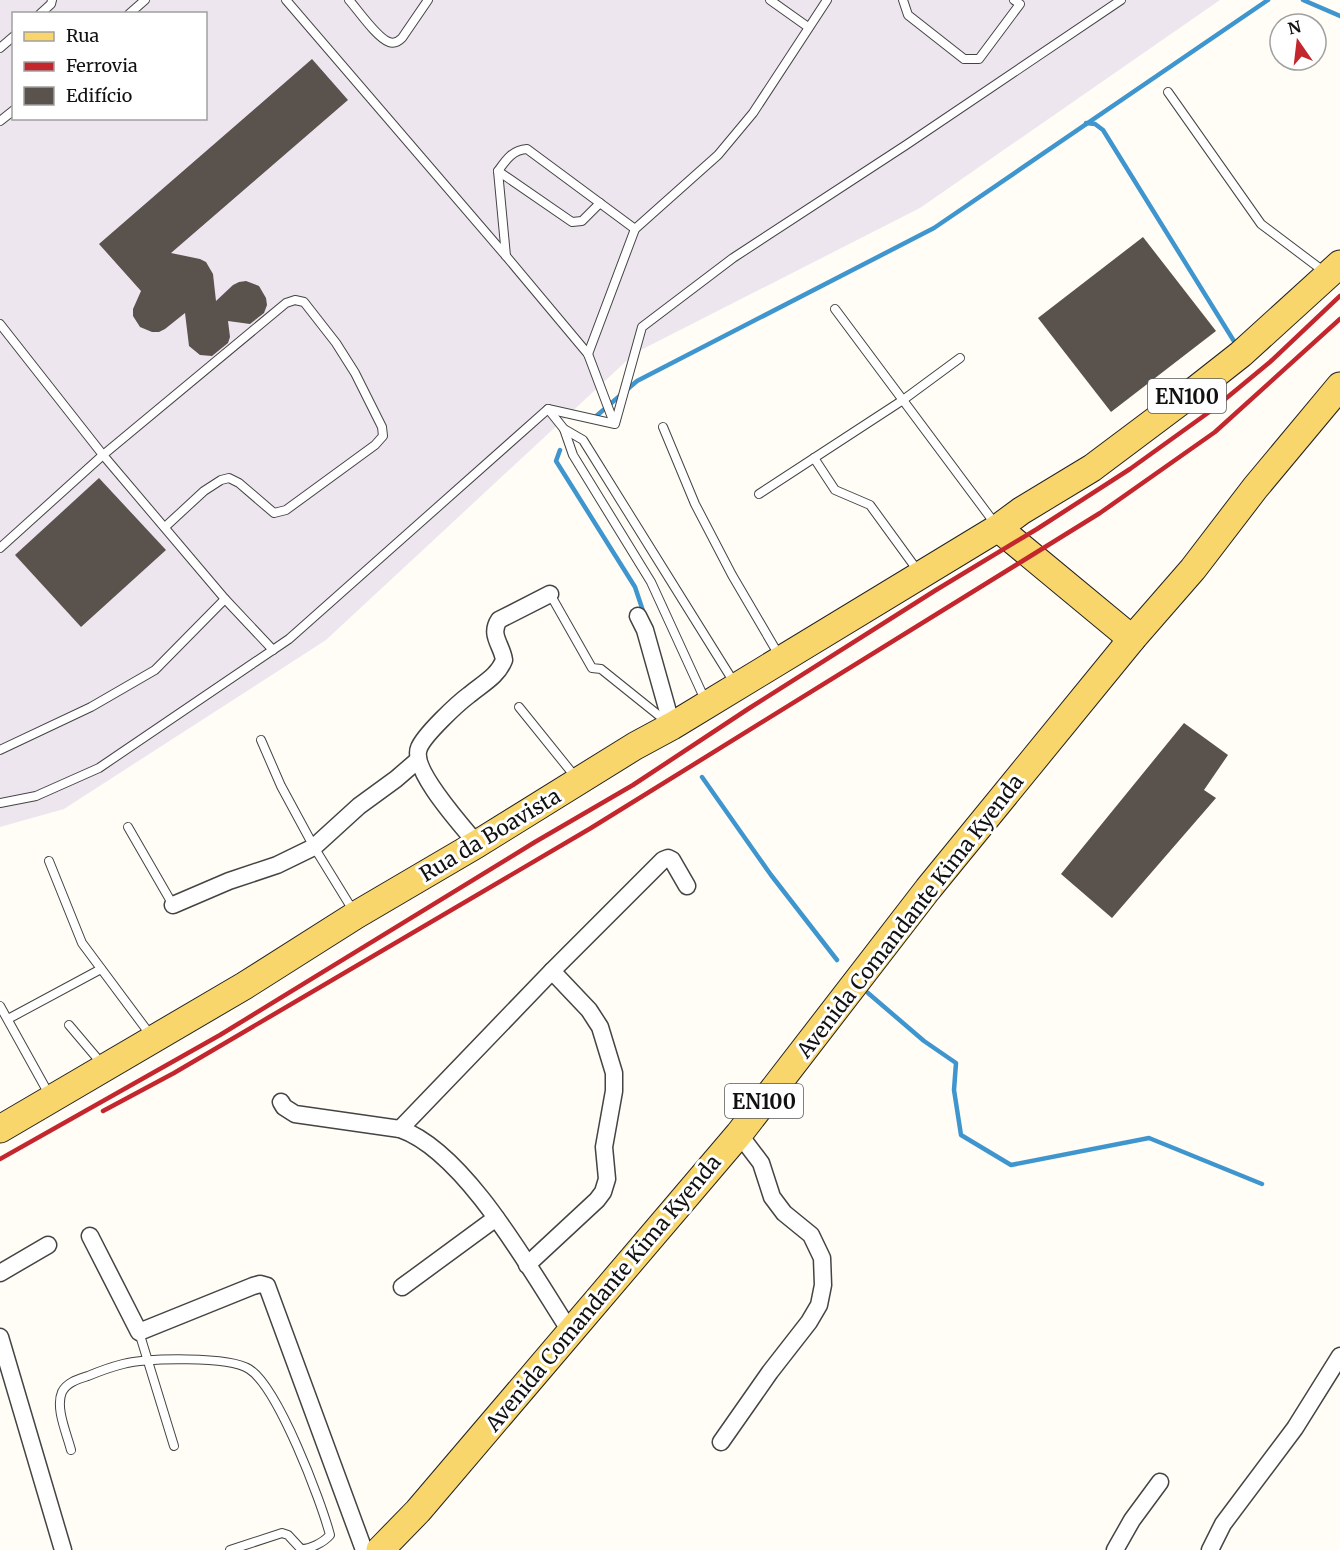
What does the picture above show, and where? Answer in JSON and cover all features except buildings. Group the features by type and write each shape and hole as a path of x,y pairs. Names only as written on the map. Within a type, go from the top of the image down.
{"main road":[{"name":"Rua da Boavista","path":"0,1129 154,1040 635,746 708,705 922,576 1092,468 1241,354 1335,269"},
{"name":"Avenida Comandante Kima Kyenda","path":"380,1550 418,1511 738,1134 928,889 1132,639 1193,570 1270,470 1340,387"},
{"path":"989,534 1132,639"}],"street":[{"path":"477,844 424,777 418,760 418,748 454,706 498,672 504,660 494,633 499,620 550,594"},
{"path":"638,616 645,630 672,726"},
{"path":"173,905 229,881 277,865 314,847 359,806 418,760"},
{"path":"400,1129 552,971 665,859 672,860 687,886"},
{"path":"527,1265 597,1200 603,1192 607,1179 604,1146 614,1091 614,1072 600,1027 589,1010 552,971"},
{"path":"281,1102 290,1111 308,1117 400,1129 427,1143 461,1173 496,1218 570,1331"},
{"path":"721,1442 770,1372 809,1322 819,1305 823,1285 822,1258 811,1235 784,1213 772,1197 761,1163 738,1134"},
{"path":"402,1287 496,1218"},
{"path":"90,1236 139,1332 253,1286 261,1284 267,1286 364,1550"},
{"path":"0,1273 48,1245"},
{"path":"0,1336 63,1550"},
{"path":"1210,1550 1223,1524 1295,1428 1340,1356"},
{"path":"1115,1550 1132,1520 1160,1482"}],"lane":[{"path":"42,12 52,0"},
{"path":"131,12 145,0"},
{"path":"286,0 588,354 615,424"},
{"path":"350,0 376,32 389,42 397,42 402,38 428,0"},
{"path":"770,0 808,27"},
{"path":"588,354 635,229 718,154 753,113 827,0"},
{"path":"903,0 908,15 964,60 979,59 1020,4 1014,0"},
{"path":"615,424 642,327 733,258 1121,0"},
{"path":"1168,92 1261,224 1335,269"},
{"path":"0,121 12,112"},
{"path":"506,256 498,171 512,153 527,149 635,229"},
{"path":"498,171 572,222 582,221 600,203"},
{"path":"0,548 103,455 286,303 295,300 304,302 336,343 355,373 382,427 382,436 375,446 286,510 274,513 239,483 229,478 221,480 204,491 165,527"},
{"path":"835,309 903,400 989,534"},
{"path":"2,329 103,455 225,599 273,650"},
{"path":"759,494 903,400 960,358"},
{"path":"548,409 615,424"},
{"path":"548,409 564,429 573,455 651,582 708,705"},
{"path":"0,803 36,796 99,768 289,639 548,409"},
{"path":"663,428 694,504 782,660"},
{"path":"564,429 584,440 737,687"},
{"path":"814,458 835,490 870,505 922,576"},
{"path":"550,594 592,668 601,669 672,726"},
{"path":"0,750 91,707 154,670 225,599"},
{"path":"519,707 579,782"},
{"path":"261,740 281,786 314,847 356,915"},
{"path":"128,827 173,905"},
{"path":"49,861 82,944 154,1040"},
{"path":"8,1019 101,969"},
{"path":"0,1005 51,1099"},
{"path":"69,1025 104,1067"},
{"path":"139,1332 174,1446"},
{"path":"71,1450 60,1406 62,1392 70,1383 124,1363 228,1362 249,1368 264,1383 280,1408 310,1479 330,1536 307,1549 301,1549 288,1535 282,1533 230,1550"}],"shaded area":[{"path":"0,0 1220,0 920,208 635,353 326,640 64,809 0,827"}],"waterway":[{"path":"594,418 637,381 934,228 1268,0"},
{"path":"1303,0 1340,16"},
{"path":"1086,123 1095,124 1103,130 1237,346"},
{"path":"560,450 556,461 635,587 644,614"},
{"path":"702,777 771,875 837,960"},
{"path":"868,993 924,1041 956,1063 954,1090 961,1135 1011,1165 1149,1138 1262,1184"}],"railway":[{"path":"0,1159 220,1035 535,842 633,785 748,709 1037,529 1130,469 1212,410 1270,362 1340,296"},
{"path":"103,1111 174,1073 591,828 1100,513 1215,432 1340,319"}]}
